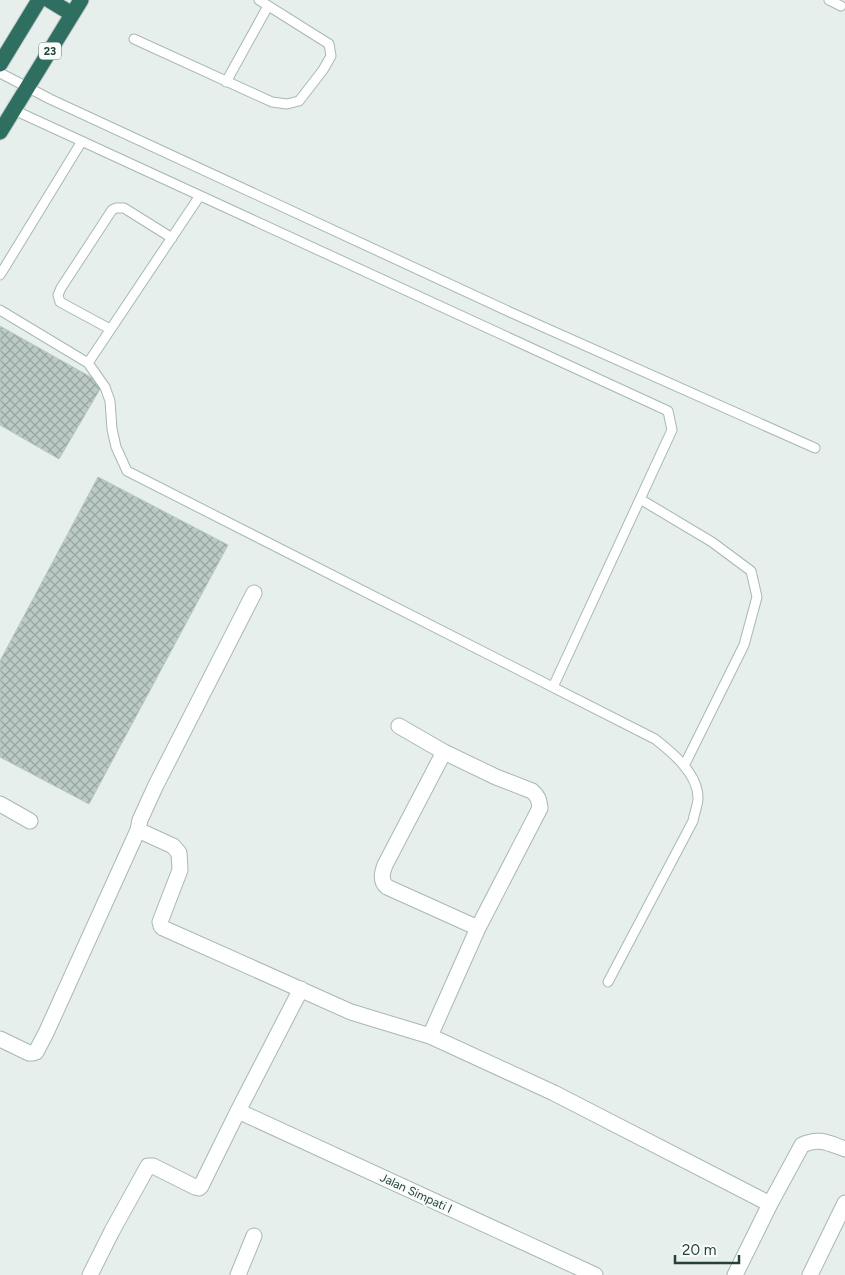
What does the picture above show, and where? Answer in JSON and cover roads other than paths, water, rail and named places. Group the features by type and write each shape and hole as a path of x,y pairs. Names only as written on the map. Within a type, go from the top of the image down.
{"highway":[{"path":"0,64 39,0"},
{"path":"49,0 72,14"},
{"name":"23","path":"0,132 81,0"}],"street":[{"path":"0,1039 30,1053 36,1052 138,830 140,820 156,785 254,593"},
{"path":"399,726 444,752 496,777 532,791 539,800 540,808 478,928 430,1036"},
{"path":"444,752 385,865 382,879 384,885 478,928"},
{"path":"0,804 30,821"},
{"path":"138,830 173,846 179,854 180,870 160,922 163,928 352,1012 430,1036 554,1093 770,1204"},
{"path":"90,1275 148,1166 153,1166 199,1188 201,1186 301,989"},
{"name":"Jalan Simpati I","path":"238,1111 595,1275"},
{"path":"735,1275 802,1145 818,1140 845,1149"},
{"path":"810,1275 845,1203"},
{"path":"238,1275 254,1236"}],"lane":[{"path":"134,38 272,102 287,104 299,102 331,56 329,44 259,0"},
{"path":"829,0 841,6"},
{"path":"226,82 268,6"},
{"path":"0,73 28,88 512,313 815,448"},
{"path":"14,110 668,411 672,430 552,686"},
{"path":"0,275 82,142"},
{"path":"88,362 200,197"},
{"path":"110,329 60,302 58,295 60,288 112,210 124,208 172,238"},
{"path":"0,310 88,362 105,387 110,401 112,429 116,447 127,471 655,738 684,766 695,781 698,799 692,821 608,982"},
{"path":"640,499 712,542 751,571 757,597 744,646 684,766"}]}
